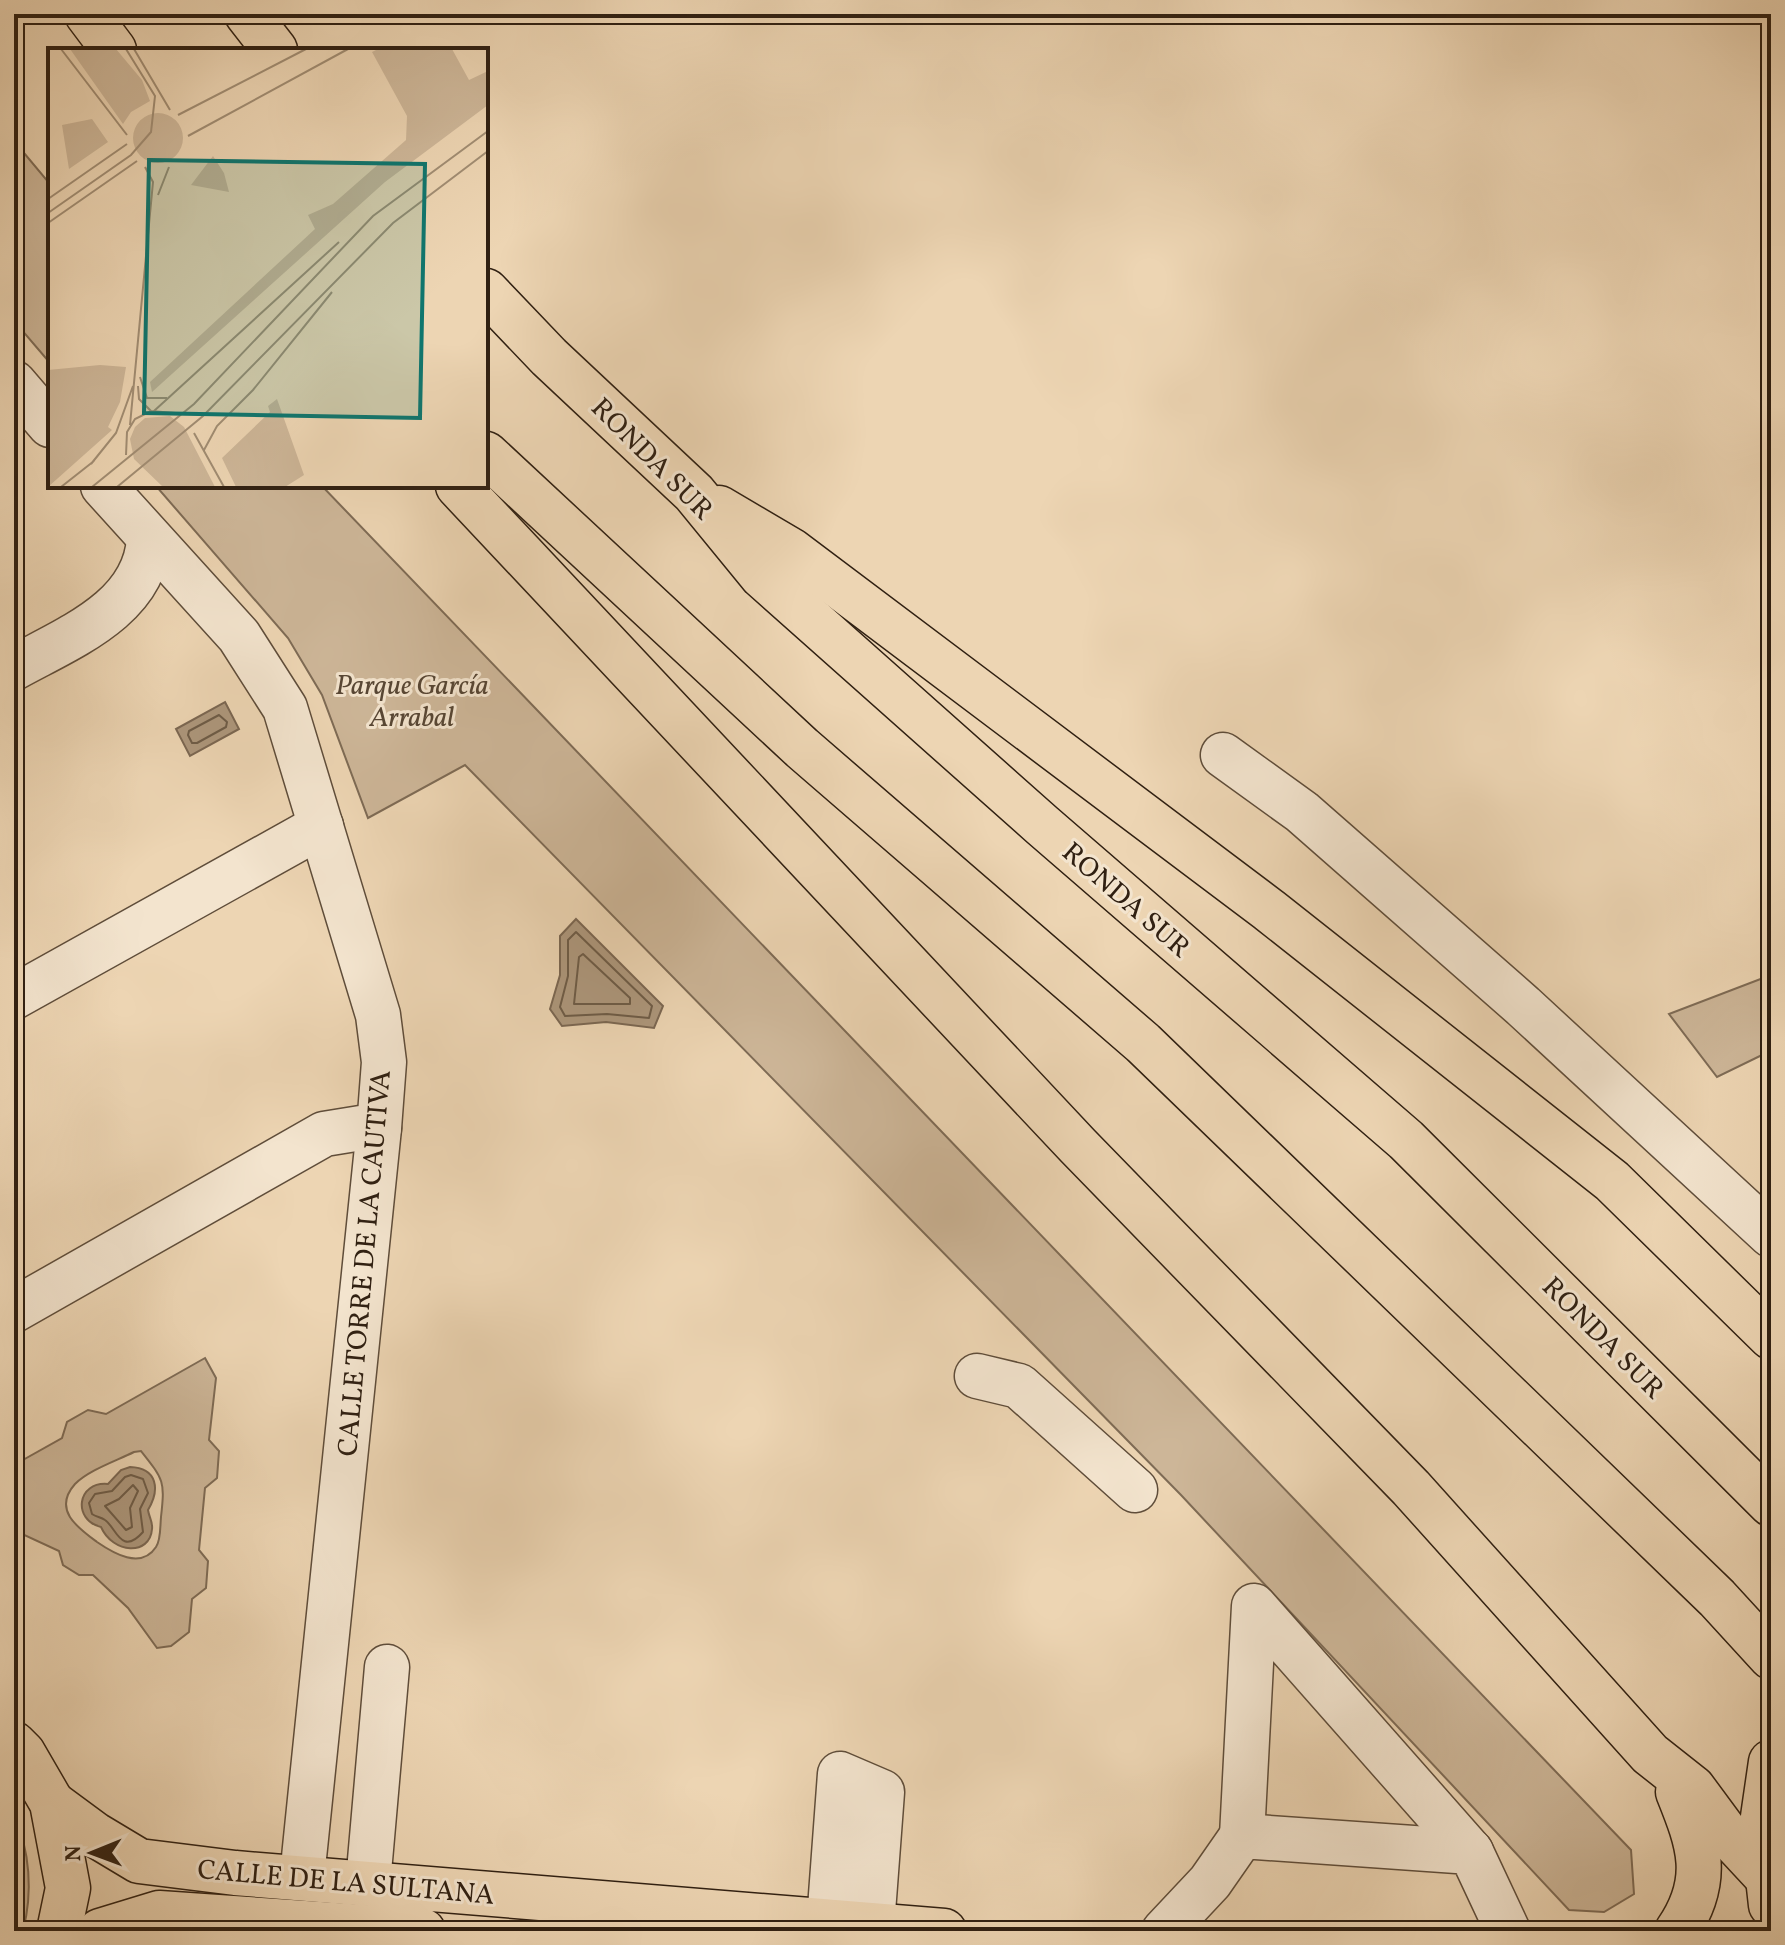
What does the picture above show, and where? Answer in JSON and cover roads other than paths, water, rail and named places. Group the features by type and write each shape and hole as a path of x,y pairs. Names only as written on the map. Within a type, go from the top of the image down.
{"main road":[{"path":"87,14 112,48"},
{"path":"247,14 273,48"},
{"name":"RONDA SUR","path":"488,293 549,357 694,493 762,576 1042,825 1406,1140 1771,1504"},
{"path":"488,456 802,748 1143,1043 1717,1598 1771,1657"},
{"path":"460,488 1078,1146 1411,1488 1650,1754 1693,1788 1727,1834 1763,1903"},
{"path":"694,493 792,551 1269,910 1612,1181 1771,1337"},
{"path":"14,1744 23,1753 52,1803 68,1888 59,1931"},
{"path":"1763,1903 1762,1824 1771,1762"},
{"path":"1668,1768 1697,1837 1700,1869 1693,1901 1677,1931"},
{"name":"CALLE DE LA SULTANA","path":"52,1803 94,1834 139,1861 944,1931"},
{"name":"CALLE DE LA SULTANA","path":"100,1931 159,1913 423,1931"}],"street":[{"path":"14,383 48,423"},
{"name":"CALLE TORRE DE LA CAUTIVA","path":"105,488 239,636 285,708 378,1015 384,1062 379,1128 302,1877"},
{"path":"14,668 97,622 136,586 148,556 149,539"},
{"path":"1223,755 1302,812 1523,1006 1771,1235"},
{"path":"14,997 321,826"},
{"path":"14,1310 324,1134 379,1128"},
{"path":"977,1376 1019,1386 1135,1490"},
{"path":"1164,1931 1210,1882 1242,1836 1254,1606 1471,1852 1508,1931"},
{"path":"368,1883 387,1667"},
{"path":"829,1922 840,1774 882,1792 872,1925"},
{"path":"1242,1836 1471,1852"}],"water":[{"path":"225,702 239,729 190,756 176,729"},
{"path":"576,919 663,1006 654,1028 606,1022 562,1026 550,1009 560,975 560,936"},
{"path":"130,1467 146,1471 155,1488 148,1510 152,1526 150,1538 145,1544 130,1548 114,1542 101,1527 92,1523 82,1510 82,1502 90,1488 108,1484 121,1470"}],"park label":[{"name":"Parque García Arrabal","path":"412,700"}]}
